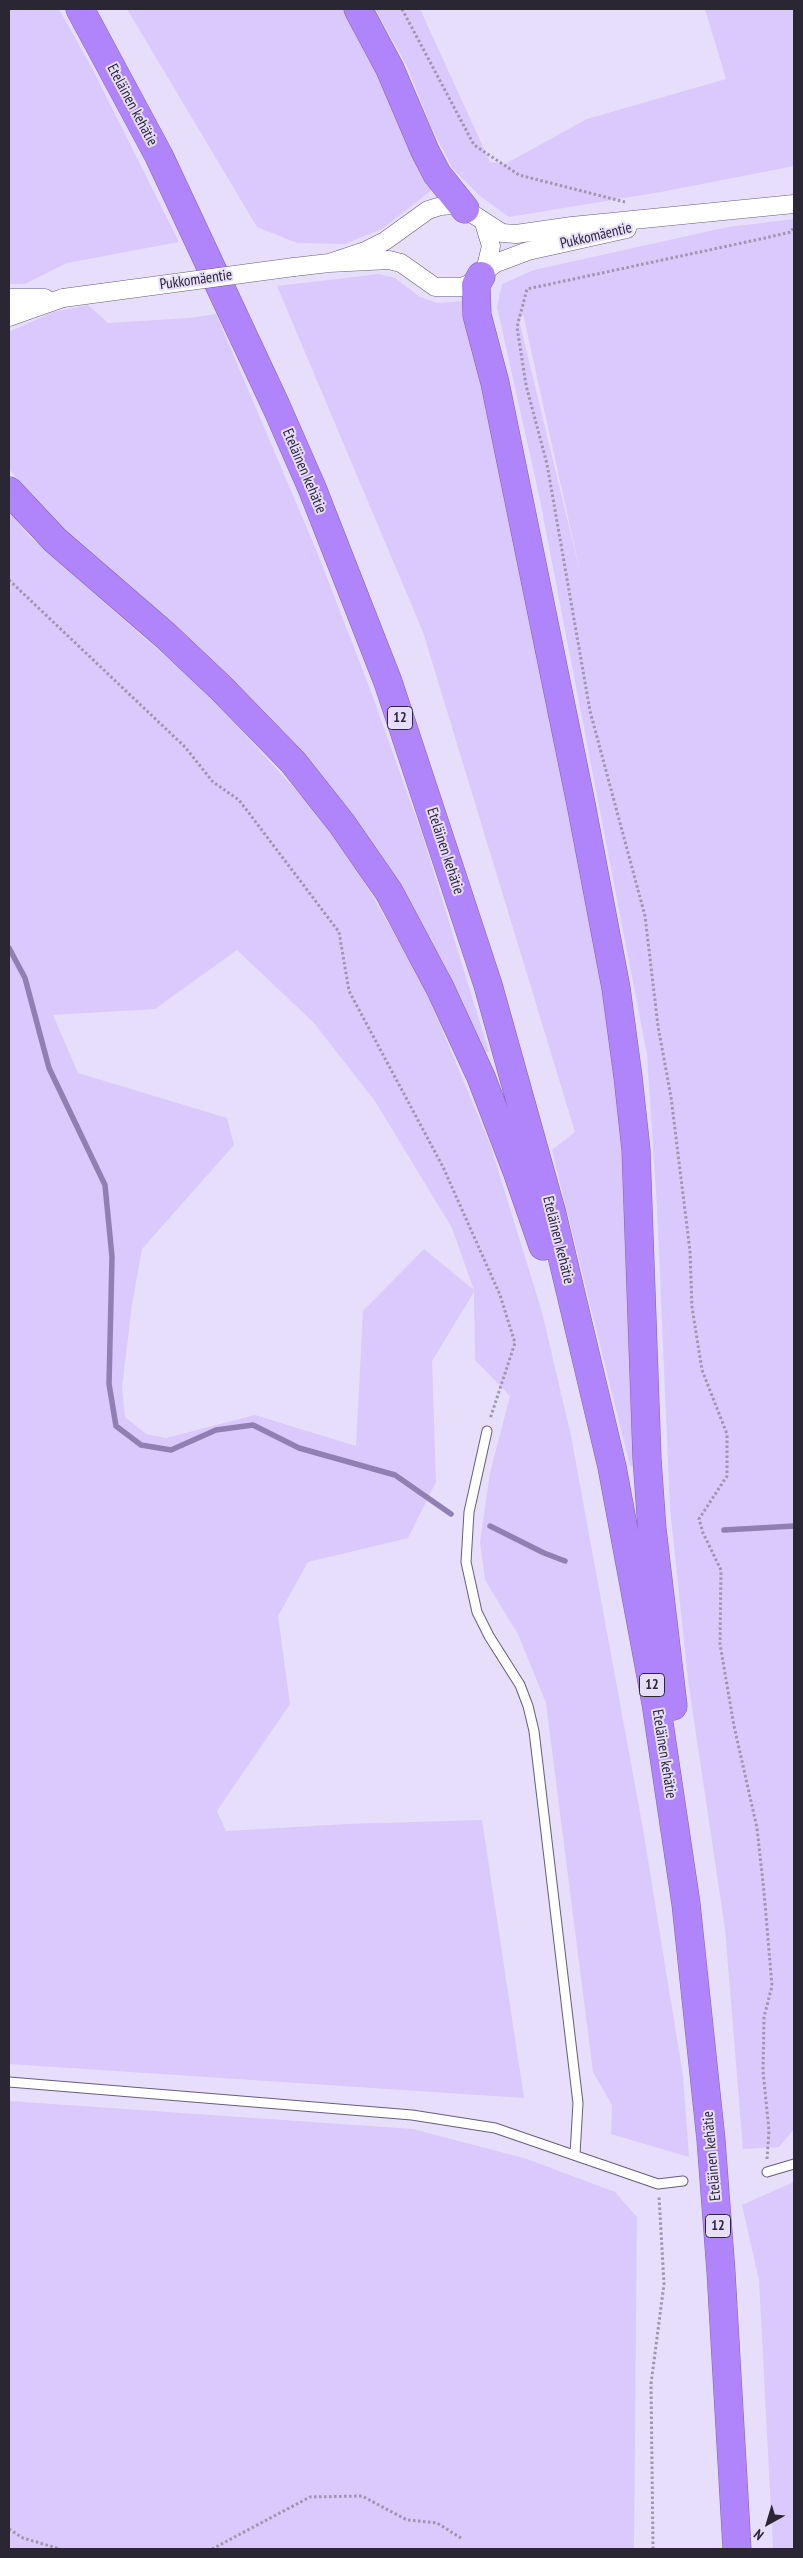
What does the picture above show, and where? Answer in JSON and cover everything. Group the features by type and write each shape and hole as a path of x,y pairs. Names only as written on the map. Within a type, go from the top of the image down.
{"highway":[{"name":"Eteläinen kehätie","path":"80,9 159,156 276,406 312,488 388,682 454,877 519,1091 579,1322 612,1468 656,1703 686,1904 711,2140 722,2272 737,2549"},
{"path":"358,9 390,69 425,151 437,174 475,216"},
{"path":"483,273 476,285 477,315 495,383 579,795 616,988 628,1077 638,1198 648,1477 658,1583 678,1752 686,1904"},
{"path":"9,491 55,540 166,636 258,724 293,762 342,824 389,892 444,997 481,1077 517,1171 612,1468"}],"street":[{"name":"Pukkomäentie","path":"329,262 366,251 385,241 428,210 441,206 453,205 502,233 516,234 572,226 794,204"},
{"path":"475,216 491,246 483,273"},
{"name":"Pukkomäentie","path":"9,298 63,298 329,262 389,260 401,263 435,287 461,288 496,263 528,251 681,216"},
{"name":"Pukkomäentie","path":"9,317 63,298"}],"lane":[{"path":"487,1431 470,1512 466,1562 478,1612 489,1636 520,1685 534,1730 578,2103 575,2154"},
{"path":"9,2082 412,2114 494,2128 575,2154 658,2184 683,2181"},
{"path":"767,2172 794,2164"}],"path":[{"path":"402,9 474,145 519,175 634,204"},
{"path":"767,2172 769,2131 763,2071 764,2017 772,1986 764,1892 757,1828 734,1726 720,1644 721,1570 703,1533 699,1519 727,1476 727,1434 702,1370 692,1308 690,1251 644,916 590,711 547,464 526,386 517,327 527,289 791,232 794,227"},
{"path":"9,580 185,747 213,782 238,800 339,932 349,991 443,1167 500,1295 515,1343 487,1431"},
{"path":"652,2549 651,2384 664,2284 658,2184"},
{"path":"212,2549 310,2497 362,2496 407,2520 437,2523 460,2538"},
{"path":"9,2529 22,2538 60,2549"}],"shaded area":[{"path":"9,9 59,9 92,68 179,242 67,263 25,284 9,284"},
{"path":"127,9 346,9 433,189 382,229 345,244 297,243 257,227"},
{"path":"375,9 420,9 490,162 505,164 587,119 726,79 705,9 794,9 794,166 661,192 509,217 480,196 453,169 431,127 407,66"},
{"path":"794,219 794,2129 779,2147 743,2149 725,1929 688,1680 670,1508 657,1208 647,1055 539,495 497,307 502,284 534,270 728,227","holes":["523,314 581,576 519,320"]},
{"path":"379,274 395,278 420,297 438,303 463,301 484,383 613,1041 624,1167 638,1468 630,1466 552,1150 575,1132 423,632 277,286"},
{"path":"88,305 108,323 189,318 216,314 317,552 370,689 422,834 489,1052 481,1051 444,964 379,861 324,782 266,714 190,642 55,525 9,469 9,332 53,312"},
{"path":"9,510 29,536 207,693 326,823 359,873 421,980 490,1144 542,1312 571,1436 643,1829 683,2076 689,2157 611,2134 612,2105 593,2072 546,1703 518,1634 485,1580 480,1542 490,1473 510,1396 475,1360 474,1292 432,1361 436,1482 408,1538 308,1562 278,1616 290,1704 217,1811 226,1831 347,1824 482,1820 524,2098 9,2064","holes":["237,950 314,1023 375,1101 452,1228 474,1290 424,1249 363,1311 356,1446 255,1415 166,1438 146,1434 125,1417 122,1387 132,1305 142,1249 234,1145 227,1118 78,1073 53,1015 155,1009"]},
{"path":"9,2101 413,2129 527,2159 615,2192 637,2217 634,2549 9,2549"},
{"path":"794,2182 794,2549 773,2549 759,2280 742,2205"}],"waterway":[{"path":"9,948 25,978 49,1068 105,1185 112,1257 109,1384 116,1426 141,1445 171,1450 216,1430 253,1425 299,1448 395,1475 451,1514"},
{"path":"490,1526 544,1553 565,1561"},
{"path":"724,1530 794,1526"}]}
